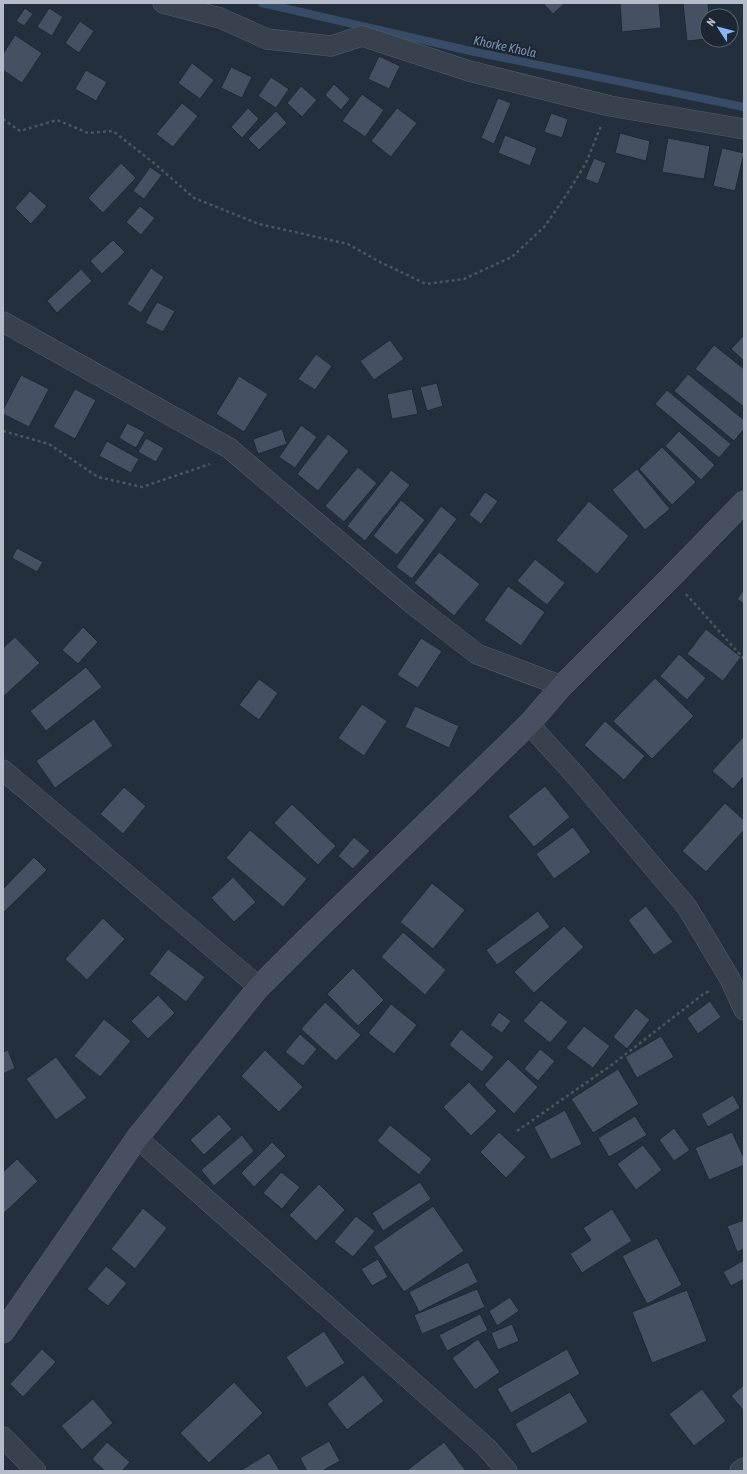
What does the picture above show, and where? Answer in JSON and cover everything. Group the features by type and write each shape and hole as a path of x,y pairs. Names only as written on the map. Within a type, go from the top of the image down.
{"main road":[{"path":"3,1332 137,1138 259,987 529,724 562,686 744,502"}],"street":[{"path":"163,3 220,18 267,39 331,46 362,36 469,71 610,106 744,129"},
{"path":"3,322 228,448 410,602 477,654 562,686"},
{"path":"529,724 577,777 687,907 730,979 744,1010"},
{"path":"3,770 259,987"},
{"path":"137,1138 486,1447 507,1471"},
{"path":"3,1438 36,1471"},
{"path":"740,1471 744,1468"}],"path":[{"path":"3,119 20,131 57,120 88,133 113,131 155,164 194,198 259,224 348,244 380,262 426,284 464,279 512,257 545,226 568,194 586,163 610,106"},
{"path":"3,431 49,444 98,478 142,487 209,465 228,448"},
{"path":"671,577 744,659"},
{"path":"517,1131 613,1064 702,995 730,979"}],"building":[{"path":"543,3 565,3 553,14"},
{"path":"620,3 659,3 661,28 622,32"},
{"path":"683,3 708,3 708,8 699,8 699,40 687,41"},
{"path":"25,8 33,14 24,26 16,21"},
{"path":"49,8 63,17 52,36 37,27"},
{"path":"80,21 94,31 79,53 65,43"},
{"path":"15,35 42,53 22,83 3,70 3,54"},
{"path":"379,56 400,66 389,89 368,79"},
{"path":"192,63 214,80 200,99 178,83"},
{"path":"231,67 252,77 242,98 221,88"},
{"path":"86,70 107,82 96,101 75,89"},
{"path":"271,77 289,89 276,108 258,96"},
{"path":"334,84 350,99 341,110 325,95"},
{"path":"301,86 317,100 302,117 287,103"},
{"path":"362,94 384,110 365,137 342,121"},
{"path":"498,98 511,103 494,144 481,138"},
{"path":"182,103 198,116 173,147 156,134"},
{"path":"248,108 259,119 242,138 231,127"},
{"path":"397,108 417,123 391,157 371,141"},
{"path":"276,111 287,123 259,150 248,139"},
{"path":"551,113 568,119 562,138 544,132"},
{"path":"620,133 650,141 646,161 615,153"},
{"path":"505,135 537,148 530,166 498,153"},
{"path":"668,138 710,146 704,179 662,172"},
{"path":"722,148 744,153 735,191 713,186"},
{"path":"594,158 606,163 598,184 585,179"},
{"path":"121,163 136,178 103,213 88,198"},
{"path":"150,167 162,175 144,199 133,191"},
{"path":"30,191 47,206 31,224 15,208"},
{"path":"140,206 155,218 141,235 126,222"},
{"path":"113,240 125,252 102,274 90,261"},
{"path":"151,268 164,277 141,313 127,304"},
{"path":"81,269 92,281 57,313 47,301"},
{"path":"157,302 175,311 163,332 145,323"},
{"path":"744,335 744,361 731,349"},
{"path":"390,340 404,359 374,380 360,361"},
{"path":"714,345 744,369 744,407 695,369"},
{"path":"316,354 332,366 315,390 298,379"},
{"path":"688,374 744,420 744,429 734,441 674,391"},
{"path":"21,375 49,389 29,427 3,414 3,410"},
{"path":"239,376 268,394 244,432 216,414"},
{"path":"437,383 443,406 427,411 420,387"},
{"path":"75,389 96,400 75,439 53,427"},
{"path":"412,389 418,414 392,419 387,394"},
{"path":"667,390 731,444 719,458 655,404"},
{"path":"127,423 145,432 136,448 119,438"},
{"path":"301,425 317,437 295,468 279,457"},
{"path":"282,429 287,444 258,454 253,439"},
{"path":"679,431 715,465 701,480 665,446"},
{"path":"328,434 349,451 318,491 297,474"},
{"path":"146,438 164,448 156,462 138,452"},
{"path":"107,441 139,459 131,473 99,456"},
{"path":"662,447 696,482 672,505 639,469"},
{"path":"358,467 377,483 344,522 325,506"},
{"path":"637,469 670,509 645,530 612,490"},
{"path":"391,470 410,485 365,541 347,526"},
{"path":"485,492 498,501 481,524 469,515"},
{"path":"401,500 425,520 397,555 373,536"},
{"path":"589,501 629,536 597,574 556,540"},
{"path":"441,506 457,519 412,579 396,567"},
{"path":"17,548 43,562 37,572 12,558"},
{"path":"439,552 480,584 454,616 414,583"},
{"path":"535,559 565,583 547,605 517,581"},
{"path":"508,586 545,612 521,646 484,620"},
{"path":"744,589 744,604 737,599"},
{"path":"83,627 98,642 78,664 62,650"},
{"path":"706,629 741,657 723,681 687,654"},
{"path":"15,637 40,663 3,697 3,648"},
{"path":"421,638 442,651 418,688 397,675"},
{"path":"679,654 706,678 687,700 660,676"},
{"path":"86,667 102,687 46,731 30,711"},
{"path":"655,678 694,716 652,759 613,721"},
{"path":"259,679 278,693 259,720 239,705"},
{"path":"362,704 387,721 364,756 338,738"},
{"path":"415,706 459,726 449,748 405,727"},
{"path":"94,719 113,746 55,788 36,761"},
{"path":"605,721 645,756 624,780 584,745"},
{"path":"744,736 744,776 733,789 712,771"},
{"path":"545,786 570,817 534,847 508,816"},
{"path":"124,787 146,806 123,834 100,814"},
{"path":"725,803 744,820 744,830 706,872 682,851"},
{"path":"292,804 336,846 318,865 274,823"},
{"path":"573,827 591,852 554,879 536,854"},
{"path":"250,830 307,879 283,907 226,858"},
{"path":"354,837 370,851 353,869 338,856"},
{"path":"34,857 47,870 3,913 3,889"},
{"path":"233,877 256,902 234,922 211,898"},
{"path":"432,883 465,910 433,949 400,922"},
{"path":"646,906 673,942 654,955 628,920"},
{"path":"538,911 550,927 497,965 486,950"},
{"path":"103,918 125,939 87,980 65,959"},
{"path":"564,926 584,947 534,993 514,972"},
{"path":"403,932 446,970 425,995 381,957"},
{"path":"168,949 205,977 186,1002 149,974"},
{"path":"353,968 384,1000 358,1026 327,994"},
{"path":"158,995 175,1013 148,1039 131,1021"},
{"path":"541,1000 568,1022 550,1043 523,1021"},
{"path":"710,1001 721,1017 698,1034 687,1018"},
{"path":"325,1002 361,1035 336,1061 301,1029"},
{"path":"391,1004 417,1025 394,1054 368,1033"},
{"path":"636,1008 650,1020 627,1049 613,1037"},
{"path":"499,1012 511,1021 502,1033 490,1025"},
{"path":"104,1019 131,1041 100,1077 74,1056"},
{"path":"584,1026 610,1046 593,1068 566,1048"},
{"path":"461,1029 494,1057 482,1072 449,1045"},
{"path":"300,1034 317,1049 303,1066 285,1052"},
{"path":"661,1036 674,1057 637,1078 625,1057"},
{"path":"540,1049 555,1061 538,1081 524,1069"},
{"path":"8,1050 15,1068 3,1074 3,1052"},
{"path":"265,1050 303,1087 279,1112 241,1076"},
{"path":"56,1057 87,1098 56,1120 26,1079"},
{"path":"508,1059 538,1087 514,1114 484,1085"},
{"path":"618,1069 639,1104 593,1133 571,1099"},
{"path":"469,1082 497,1111 471,1136 443,1107"},
{"path":"733,1095 740,1108 708,1127 701,1114"},
{"path":"565,1110 582,1144 551,1160 534,1127"},
{"path":"219,1114 232,1129 204,1155 190,1140"},
{"path":"635,1116 647,1135 609,1157 598,1138"},
{"path":"390,1125 432,1159 419,1175 377,1141"},
{"path":"674,1128 690,1150 674,1161 659,1140"},
{"path":"499,1132 526,1157 506,1178 480,1152"},
{"path":"732,1132 744,1158 744,1165 709,1180 695,1148"},
{"path":"242,1135 254,1151 214,1186 201,1170"},
{"path":"272,1142 286,1156 254,1187 241,1173"},
{"path":"643,1145 662,1170 636,1190 617,1164"},
{"path":"17,1159 38,1181 3,1214 3,1172"},
{"path":"281,1172 300,1187 282,1209 263,1193"},
{"path":"420,1182 431,1199 383,1231 372,1213"},
{"path":"319,1184 345,1210 316,1241 289,1215"},
{"path":"433,1206 464,1251 404,1292 373,1247"},
{"path":"143,1208 167,1228 135,1269 111,1249"},
{"path":"612,1209 632,1241 582,1273 570,1254 591,1240 583,1228"},
{"path":"356,1216 375,1231 353,1257 334,1242"},
{"path":"744,1220 744,1249 737,1252 727,1226"},
{"path":"657,1238 682,1285 647,1304 622,1256"},
{"path":"378,1259 388,1277 372,1286 361,1269"},
{"path":"744,1260 744,1279 731,1286 723,1272"},
{"path":"468,1262 478,1282 419,1312 409,1292"},
{"path":"106,1266 127,1283 108,1306 87,1289"},
{"path":"477,1289 485,1307 422,1334 414,1315"},
{"path":"687,1290 707,1341 652,1363 632,1312"},
{"path":"510,1297 519,1311 497,1326 489,1311"},
{"path":"480,1314 488,1330 447,1351 439,1335"},
{"path":"512,1324 519,1341 498,1350 491,1333"},
{"path":"324,1331 345,1363 306,1388 286,1357"},
{"path":"478,1339 500,1372 475,1390 452,1358"},
{"path":"42,1349 56,1362 23,1397 10,1384"},
{"path":"567,1349 580,1374 511,1413 497,1389"},
{"path":"363,1375 384,1401 347,1430 327,1404"},
{"path":"234,1382 263,1413 209,1463 180,1433"},
{"path":"744,1385 744,1411 731,1396"},
{"path":"702,1389 726,1421 694,1446 669,1414"},
{"path":"570,1392 588,1422 532,1454 515,1424"},
{"path":"93,1399 113,1423 82,1450 61,1426"},
{"path":"329,1441 340,1461 322,1471 307,1471 300,1458"},
{"path":"107,1442 130,1462 122,1471 105,1471 92,1459"},
{"path":"444,1442 466,1471 406,1471"},
{"path":"269,1453 280,1471 240,1471"}],"waterway":[{"name":"Khorke Khola","path":"262,3 475,52 744,107"}]}
